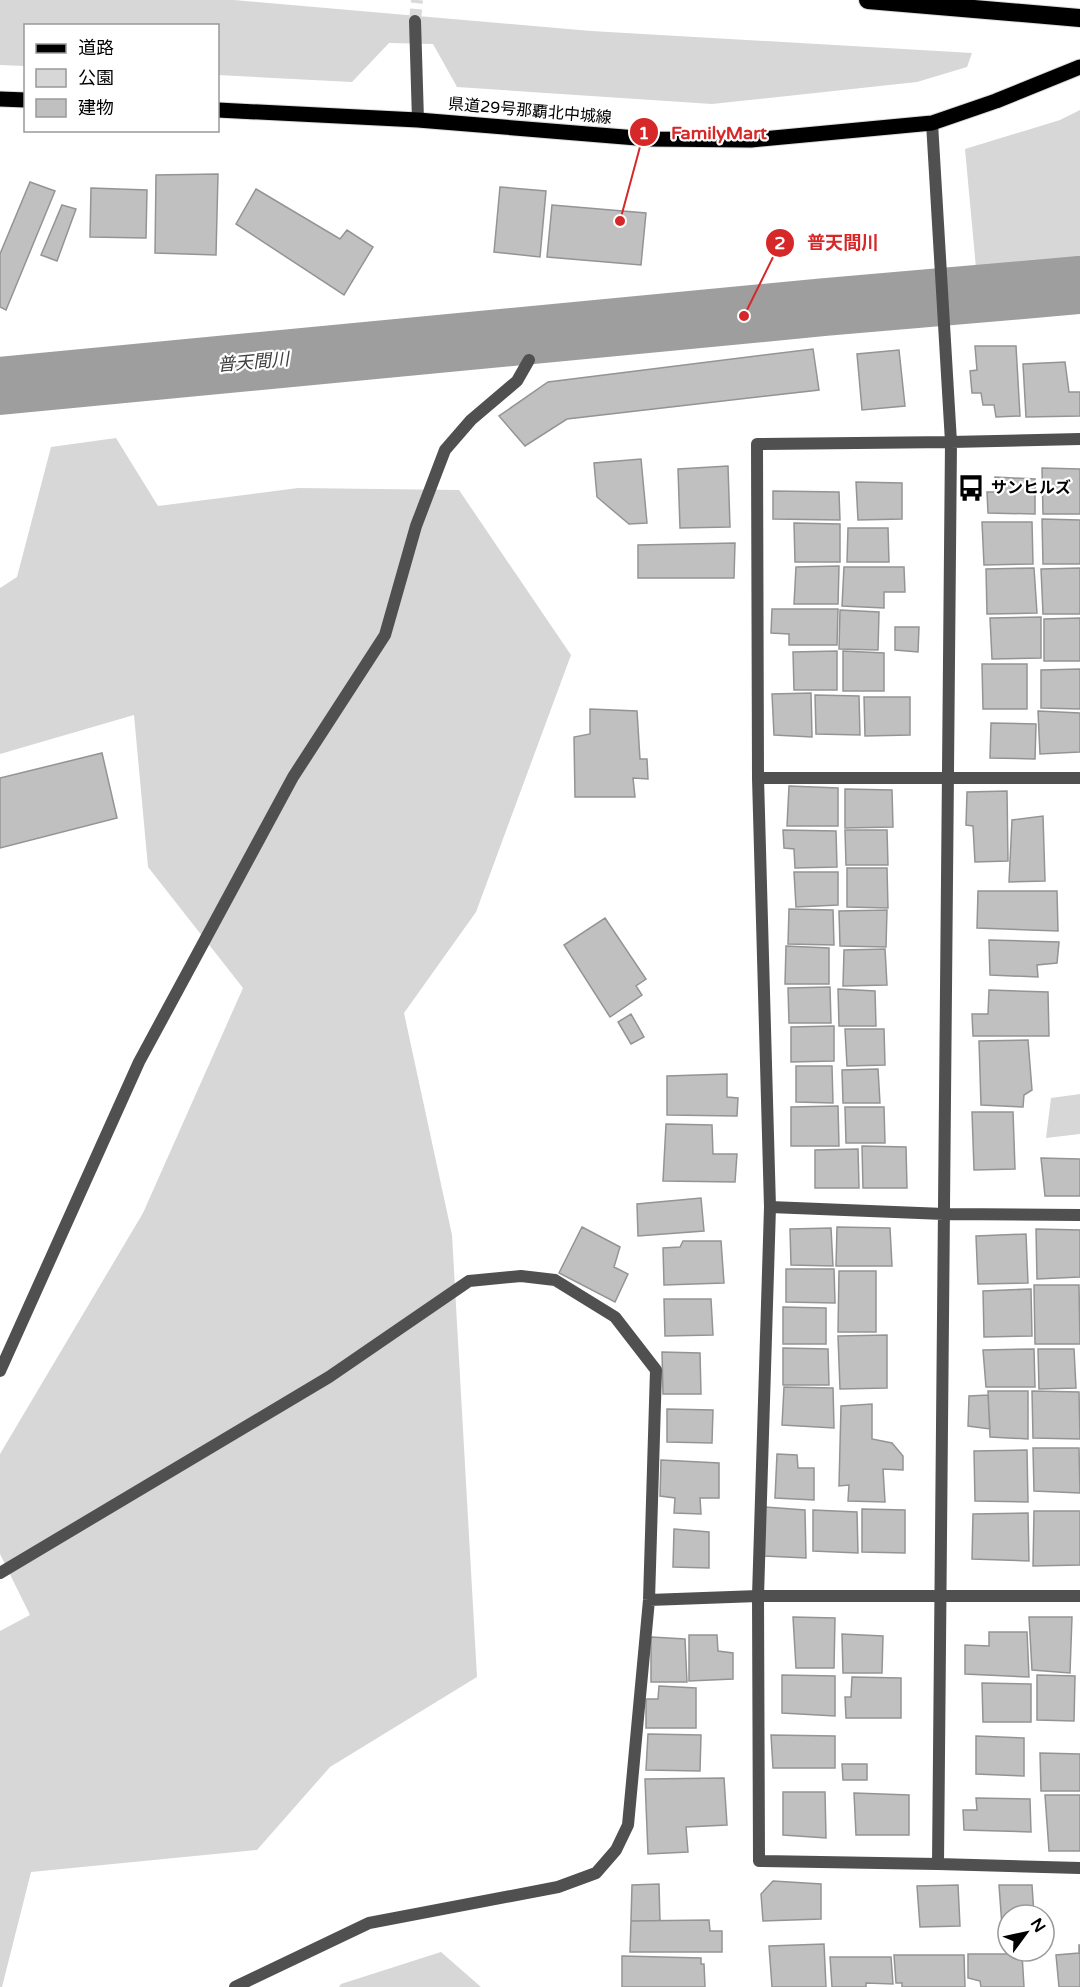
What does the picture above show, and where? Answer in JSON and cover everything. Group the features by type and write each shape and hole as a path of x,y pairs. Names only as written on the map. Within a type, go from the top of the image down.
{"highway":[{"path":"868,0 1080,18"}],"main road":[{"name":"県道29号那覇北中城線","path":"219,110 418,120 649,139 751,140 932,123 996,101 1080,67"},
{"path":"0,99 24,100"}],"street":[{"path":"415,21 418,120"},
{"path":"932,123 951,442 938,1864"},
{"path":"0,1371 139,1062 293,777 385,635 417,526 445,450 471,420 517,381 529,360"},
{"path":"1080,439 758,444 758,778 770,1206 758,1596 759,1861 1080,1868"},
{"path":"758,778 1080,778"},
{"path":"770,1206 944,1214 1080,1215"},
{"path":"0,1573 329,1377 469,1281 521,1276 555,1280 615,1317 656,1370 649,1600 628,1825 616,1850 596,1873 558,1887 369,1923 234,1987"},
{"path":"649,1600 758,1596 1080,1596"}],"green space":[{"path":"0,0 234,0 591,31 972,53 967,67 917,82 712,104 457,87 433,44 389,43 352,82 219,75 219,24 24,24 24,66 0,65"},
{"path":"1080,110 1080,270 977,279 965,149 1060,120"},
{"path":"116,438 158,506 298,488 459,490 571,655 476,912 404,1013 452,1235 477,1677 330,1767 257,1850 31,1872 2,1987 0,1987 0,1631 30,1615 0,1554 0,1454 143,1213 243,988 148,867 134,715 0,754 0,588 17,577 51,447"},
{"path":"1080,1094 1080,1134 1046,1138 1051,1098"},
{"path":"441,1952 481,1987 339,1987 341,1984"}],"building":[{"path":"218,174 216,255 155,253 156,175"},
{"path":"30,182 55,191 6,310 0,307 0,254"},
{"path":"500,187 546,191 540,257 494,252"},
{"path":"91,188 147,190 146,238 90,237"},
{"path":"256,189 340,239 347,230 373,247 344,295 236,224"},
{"path":"62,205 76,209 57,261 41,255"},
{"path":"552,205 646,213 641,265 547,257"},
{"path":"975,346 1016,346 1020,416 996,417 994,405 983,405 981,393 972,393 970,371 977,370"},
{"path":"813,349 819,390 567,419 525,446 499,416 548,382"},
{"path":"899,350 905,406 862,410 857,354"},
{"path":"1065,362 1069,392 1080,392 1080,416 1026,417 1023,364"},
{"path":"641,459 647,523 629,524 597,497 594,463"},
{"path":"728,466 730,527 680,528 678,469"},
{"path":"1042,468 1080,469 1080,514 1043,514"},
{"path":"995,477 1035,479 1035,514 988,513 987,492 995,492"},
{"path":"856,482 902,483 902,519 858,520"},
{"path":"773,491 839,492 840,520 773,519"},
{"path":"1042,519 1080,520 1080,564 1043,564"},
{"path":"982,522 1032,522 1033,564 984,565"},
{"path":"794,523 840,524 840,562 795,562"},
{"path":"848,528 888,528 889,562 847,562"},
{"path":"735,543 734,578 638,578 638,545"},
{"path":"839,566 838,604 794,604 796,567"},
{"path":"844,567 904,567 905,592 884,592 884,608 842,606"},
{"path":"1034,568 1037,613 987,614 986,569"},
{"path":"1080,568 1080,614 1043,614 1041,569"},
{"path":"772,609 838,609 837,645 789,645 789,634 771,633"},
{"path":"840,610 879,612 878,650 839,649"},
{"path":"1041,617 1041,658 992,659 990,618"},
{"path":"1080,618 1080,661 1044,661 1044,619"},
{"path":"895,627 919,627 918,652 895,650"},
{"path":"837,651 837,690 794,690 793,652"},
{"path":"843,651 884,653 884,691 843,691"},
{"path":"982,664 1027,664 1027,709 983,709"},
{"path":"1080,669 1080,709 1041,708 1041,670"},
{"path":"811,693 812,737 774,735 772,694"},
{"path":"815,695 859,696 860,735 816,734"},
{"path":"864,697 910,697 910,735 865,736"},
{"path":"590,709 637,711 640,759 647,759 648,779 633,778 635,797 575,797 574,737 590,734"},
{"path":"1038,711 1080,713 1080,752 1040,754"},
{"path":"991,723 1036,724 1035,759 990,758"},
{"path":"102,753 117,818 0,848 0,778"},
{"path":"789,786 838,788 838,826 787,826"},
{"path":"845,789 892,790 893,827 845,828"},
{"path":"1007,791 1008,861 975,862 973,826 966,825 967,792"},
{"path":"1043,816 1045,881 1009,882 1012,820"},
{"path":"783,830 836,831 837,867 795,868 794,849 784,848"},
{"path":"845,830 887,830 888,865 846,865"},
{"path":"847,868 887,868 888,908 847,907"},
{"path":"794,872 838,872 838,905 796,907"},
{"path":"978,891 1057,891 1058,931 977,928"},
{"path":"789,909 833,910 834,945 788,944"},
{"path":"887,910 886,947 840,946 839,911"},
{"path":"605,918 646,979 636,986 642,995 610,1017 564,945"},
{"path":"989,940 1059,942 1057,963 1037,965 1038,977 990,975"},
{"path":"786,946 829,948 829,984 785,984"},
{"path":"885,949 887,985 843,986 844,950"},
{"path":"830,987 831,1023 789,1023 788,988"},
{"path":"838,989 875,991 876,1026 839,1026"},
{"path":"989,990 1048,992 1049,1036 973,1036 972,1014 988,1014"},
{"path":"631,1014 644,1037 631,1044 618,1022"},
{"path":"834,1026 834,1061 791,1062 791,1027"},
{"path":"845,1029 884,1029 885,1065 847,1066"},
{"path":"1028,1040 1032,1090 1024,1095 1023,1107 981,1105 979,1041"},
{"path":"796,1066 832,1066 833,1103 796,1102"},
{"path":"878,1069 880,1103 843,1103 842,1070"},
{"path":"727,1074 727,1097 738,1098 737,1116 667,1115 667,1076"},
{"path":"838,1106 839,1146 791,1146 791,1107"},
{"path":"845,1107 884,1107 885,1143 846,1143"},
{"path":"972,1112 1013,1112 1015,1169 974,1170"},
{"path":"666,1124 712,1125 713,1154 737,1154 735,1182 663,1181"},
{"path":"862,1146 906,1147 907,1188 863,1188"},
{"path":"858,1149 859,1188 815,1188 815,1150"},
{"path":"1041,1158 1080,1159 1080,1196 1045,1196"},
{"path":"701,1198 704,1231 638,1236 637,1204"},
{"path":"582,1227 620,1247 614,1267 628,1274 615,1302 559,1273"},
{"path":"837,1227 890,1228 892,1266 836,1266"},
{"path":"831,1228 833,1266 791,1265 790,1229"},
{"path":"1036,1229 1080,1230 1080,1277 1037,1279"},
{"path":"1026,1234 1028,1283 978,1284 976,1236"},
{"path":"683,1241 721,1241 724,1283 664,1285 663,1248 680,1247"},
{"path":"786,1269 834,1269 835,1303 786,1302"},
{"path":"839,1271 876,1271 876,1332 838,1332"},
{"path":"1034,1285 1079,1285 1080,1344 1035,1344"},
{"path":"1031,1289 1032,1336 984,1337 983,1291"},
{"path":"664,1299 711,1299 713,1335 665,1336"},
{"path":"783,1307 826,1308 826,1344 783,1344"},
{"path":"887,1335 887,1388 840,1389 838,1336"},
{"path":"783,1348 828,1349 829,1385 783,1385"},
{"path":"1034,1349 1035,1387 986,1387 983,1350"},
{"path":"1038,1349 1074,1349 1076,1388 1039,1389"},
{"path":"662,1352 700,1353 701,1394 663,1394"},
{"path":"784,1387 833,1388 834,1428 782,1425"},
{"path":"988,1391 1028,1391 1028,1439 990,1437"},
{"path":"1032,1391 1079,1392 1080,1439 1033,1438"},
{"path":"988,1395 990,1429 968,1426 969,1396"},
{"path":"872,1404 872,1439 892,1443 903,1456 903,1470 883,1469 885,1502 848,1501 849,1485 839,1486 841,1406"},
{"path":"667,1409 713,1410 712,1443 667,1442"},
{"path":"1033,1448 1079,1448 1080,1493 1034,1491"},
{"path":"1027,1450 1028,1502 975,1501 974,1451"},
{"path":"777,1454 797,1455 798,1468 814,1468 814,1500 775,1498"},
{"path":"661,1460 719,1463 719,1498 700,1498 701,1514 674,1513 675,1498 660,1496"},
{"path":"765,1507 805,1510 806,1558 764,1556"},
{"path":"862,1509 905,1510 905,1553 862,1552"},
{"path":"813,1510 857,1512 858,1553 813,1551"},
{"path":"1034,1511 1080,1511 1080,1565 1033,1566"},
{"path":"1028,1513 1029,1561 972,1559 973,1514"},
{"path":"674,1529 709,1532 709,1568 673,1567"},
{"path":"793,1617 835,1618 834,1668 796,1668"},
{"path":"1029,1617 1072,1617 1070,1673 1032,1670"},
{"path":"989,1632 1027,1632 1029,1677 965,1674 965,1645 989,1646"},
{"path":"842,1634 883,1636 882,1673 843,1673"},
{"path":"689,1635 717,1635 718,1651 733,1653 733,1679 689,1681"},
{"path":"651,1637 685,1639 687,1682 651,1682"},
{"path":"782,1675 835,1676 835,1716 782,1713"},
{"path":"1037,1675 1075,1676 1074,1721 1037,1720"},
{"path":"852,1677 901,1678 901,1718 846,1718 845,1697 851,1697"},
{"path":"982,1683 1031,1684 1031,1722 983,1722"},
{"path":"659,1686 696,1688 696,1728 646,1728 646,1699 658,1699"},
{"path":"648,1734 701,1735 700,1771 646,1770"},
{"path":"771,1735 835,1736 835,1768 773,1768"},
{"path":"976,1736 1024,1738 1024,1776 976,1774"},
{"path":"1040,1753 1080,1754 1080,1791 1041,1791"},
{"path":"842,1764 867,1764 867,1780 843,1780"},
{"path":"724,1778 727,1825 686,1827 688,1852 648,1854 645,1779"},
{"path":"783,1792 825,1792 826,1838 783,1835"},
{"path":"854,1793 909,1795 909,1835 856,1835"},
{"path":"1045,1795 1080,1795 1080,1851 1049,1851"},
{"path":"976,1798 1030,1799 1031,1832 964,1830 963,1810 977,1810"},
{"path":"773,1881 821,1884 821,1919 763,1921 761,1894"},
{"path":"659,1884 660,1921 631,1921 632,1885"},
{"path":"958,1885 960,1926 920,1927 917,1886"},
{"path":"999,1885 1032,1885 1033,1903 1000,1903"},
{"path":"709,1920 710,1931 722,1931 722,1952 630,1952 631,1921"},
{"path":"824,1944 826,1987 772,1987 769,1946"},
{"path":"1080,1945 1080,1987 1059,1987 1056,1955 1079,1953"},
{"path":"968,1954 996,1954 996,1963 1023,1963 1024,1987 981,1987 980,1981 968,1978"},
{"path":"894,1955 964,1955 965,1987 902,1987 902,1983 896,1983"},
{"path":"622,1956 701,1958 701,1964 704,1964 705,1987 622,1987"},
{"path":"830,1957 891,1957 893,1984 866,1983 866,1987 832,1987"}],"waterway":[{"name":"普天間川","path":"0,386 825,307 1080,285"}],"tunnel":[{"path":"415,21 417,0"}],"place":[{"name":"FamilyMart","path":"620,221"},
{"name":"普天間川","path":"744,316"},
{"name":"サンヒルズ","path":"971,488"}]}
